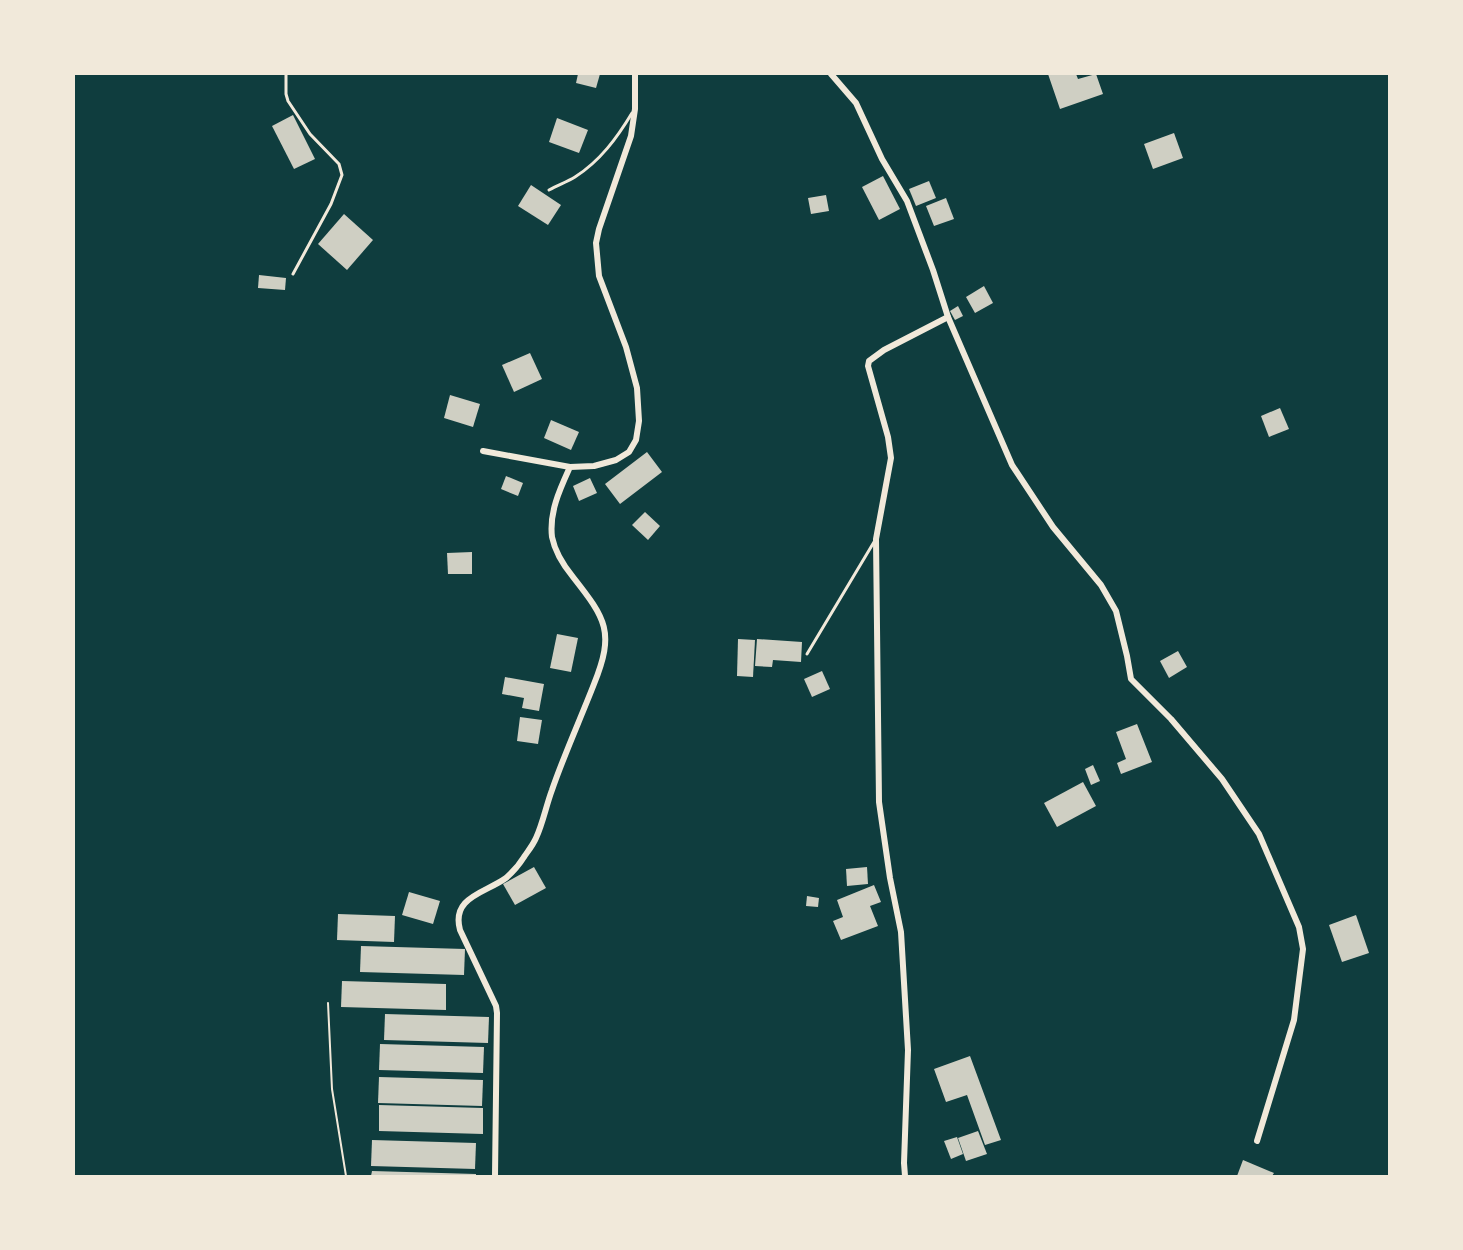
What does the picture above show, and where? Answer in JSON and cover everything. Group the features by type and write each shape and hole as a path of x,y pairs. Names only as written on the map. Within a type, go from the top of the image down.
{"street":[{"path":"483,451 570,467 594,466 616,460 630,452 636,440 639,422 637,388 626,347 599,276 596,243 631,136 635,109 635,74"},
{"path":"831,74 856,104 882,159 907,201 948,317 1012,465 1053,527 1101,585 1116,611 1131,679 1171,719 1222,779 1258,834 1299,927 1303,949 1294,1020 1257,1141"},
{"path":"905,1176 908,1050 901,932 890,878 879,802 876,539 891,458 888,437 868,366 869,361 884,350 948,317"},
{"path":"495,1176 496,1006 458,922 464,904 473,896 508,876 518,866 536,839 552,790 597,678 606,646 606,630 600,614 566,569 552,537 555,502 570,467"}],"lane":[{"path":"286,74 288,101 310,134 339,164 342,175 331,204 293,273"},
{"path":"549,190 576,176 600,157 619,135 635,109"},
{"path":"807,654 876,539"}],"path":[{"path":"328,1003 332,1089 346,1176"}],"building":[{"path":"578,74 600,74 596,88 576,83"},
{"path":"1048,74 1076,74 1078,79 1096,74 1103,94 1060,109"},
{"path":"293,115 315,159 294,169 272,126"},
{"path":"557,118 588,130 579,153 549,142"},
{"path":"1174,133 1183,158 1153,169 1144,144"},
{"path":"883,176 900,209 879,220 862,187"},
{"path":"929,181 936,198 916,206 909,189"},
{"path":"531,185 561,205 548,225 518,206"},
{"path":"826,195 829,211 811,214 808,198"},
{"path":"946,198 954,219 934,226 926,206"},
{"path":"344,214 373,240 347,270 318,244"},
{"path":"259,275 286,278 285,290 258,288"},
{"path":"984,286 993,303 975,313 966,297"},
{"path":"958,306 963,316 955,320 950,311"},
{"path":"530,353 542,379 514,392 502,365"},
{"path":"450,395 480,404 473,427 444,418"},
{"path":"1280,408 1289,429 1269,437 1261,416"},
{"path":"551,420 579,432 571,450 544,438"},
{"path":"647,452 662,472 620,504 605,484"},
{"path":"506,476 523,483 518,496 501,489"},
{"path":"590,478 597,493 579,501 573,486"},
{"path":"645,512 660,526 648,540 632,525"},
{"path":"472,552 472,574 448,574 447,553"},
{"path":"557,634 578,638 571,672 550,668"},
{"path":"738,639 755,640 753,677 737,676"},
{"path":"757,639 802,642 801,662 773,660 772,667 755,666"},
{"path":"1178,651 1187,667 1169,678 1160,661"},
{"path":"822,671 830,689 812,697 804,679"},
{"path":"505,677 544,684 539,711 522,708 524,698 502,694"},
{"path":"520,717 542,720 538,744 517,741"},
{"path":"1137,724 1152,762 1121,774 1117,763 1126,759 1116,732"},
{"path":"1093,765 1100,781 1091,785 1085,769"},
{"path":"1083,782 1096,806 1057,827 1044,803"},
{"path":"534,867 546,888 515,905 503,884"},
{"path":"867,867 868,884 847,886 846,869"},
{"path":"874,885 881,902 870,906 878,926 841,940 833,921 843,917 837,900"},
{"path":"409,892 440,901 433,924 402,915"},
{"path":"807,896 819,898 818,907 806,906"},
{"path":"338,914 395,916 394,942 337,940"},
{"path":"1356,915 1369,953 1342,962 1329,925"},
{"path":"361,946 465,949 464,975 360,972"},
{"path":"342,981 446,984 446,1010 341,1007"},
{"path":"385,1014 489,1017 488,1043 384,1040"},
{"path":"380,1044 484,1047 483,1073 379,1070"},
{"path":"970,1056 1001,1140 985,1145 967,1095 946,1102 934,1069"},
{"path":"379,1077 483,1080 482,1106 378,1103"},
{"path":"379,1105 483,1108 483,1134 379,1131"},
{"path":"978,1131 987,1154 966,1161 958,1138"},
{"path":"957,1137 963,1154 951,1159 944,1141"},
{"path":"372,1140 476,1143 475,1169 371,1166"},
{"path":"1243,1160 1274,1173 1272,1176 1237,1176"},
{"path":"372,1171 476,1174 476,1176 371,1176"}]}
